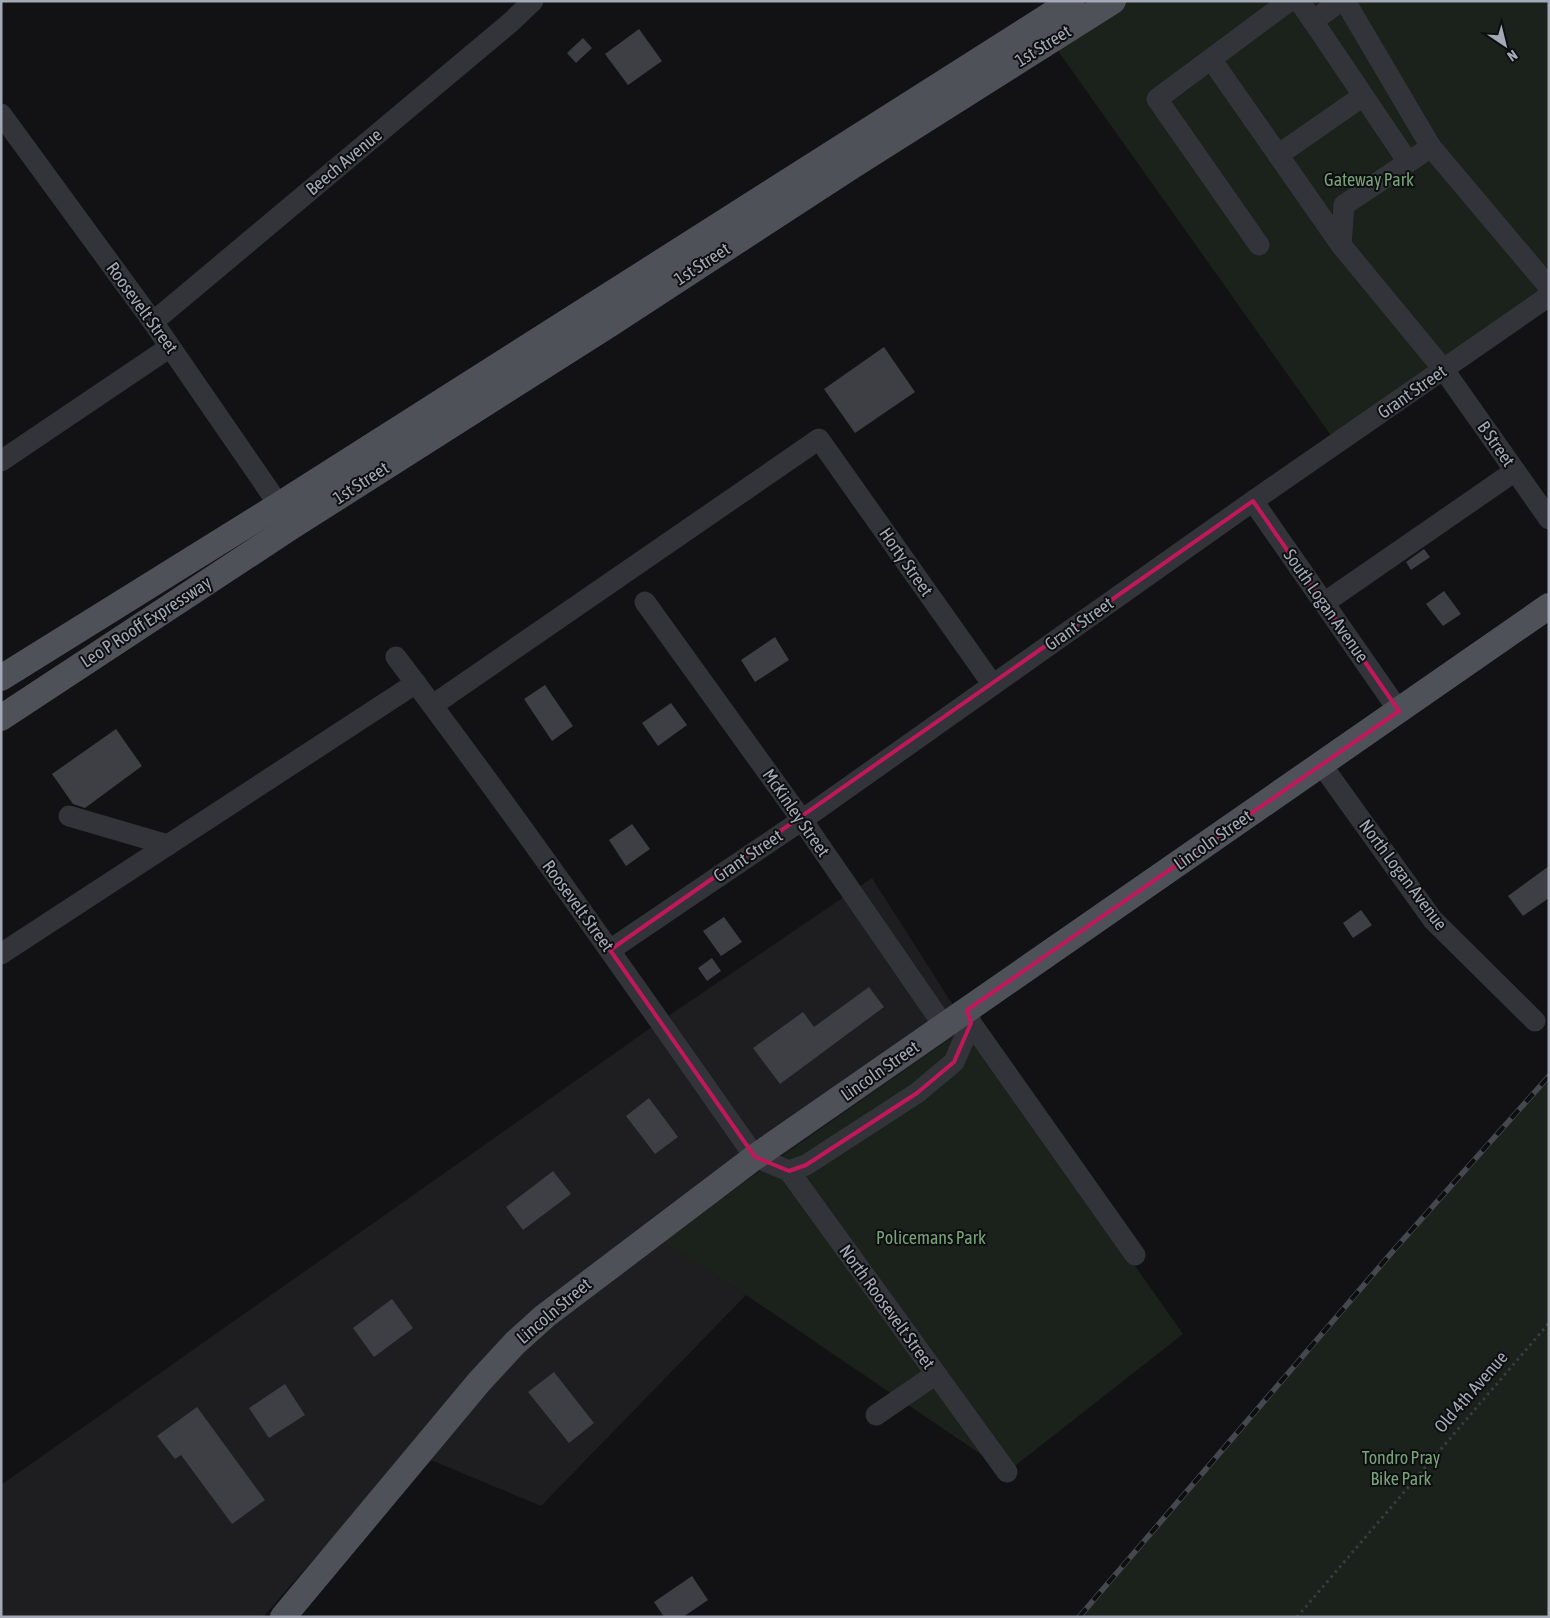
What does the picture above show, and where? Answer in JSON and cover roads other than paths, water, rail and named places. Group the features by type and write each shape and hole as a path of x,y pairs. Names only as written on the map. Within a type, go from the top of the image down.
{"main road":[{"name":"1st Street","path":"285,516 1072,1"},
{"name":"1st Street","path":"285,516 610,324 852,166 1113,1"},
{"name":"Leo P Rooff Expressway","path":"1,678 285,516"},
{"name":"Leo P Rooff Expressway","path":"1,718 285,516"},
{"name":"Lincoln Street","path":"283,1617 479,1382 515,1343 544,1316 755,1157 944,1026 969,1016 1321,764 1549,606"}],"street":[{"name":"Beech Avenue","path":"153,322 511,22 533,1"},
{"path":"1259,245 1157,99 1289,1"},
{"path":"1299,1 1408,162"},
{"path":"1313,21 1341,1"},
{"path":"1345,1 1431,147 1549,287"},
{"name":"B Street","path":"1211,59 1341,245 1444,370 1549,519"},
{"path":"1278,155 1363,96"},
{"name":"Roosevelt Street","path":"1,114 153,322 285,516"},
{"path":"1341,245 1344,205 1431,147"},
{"name":"Grant Street","path":"610,950 802,820 1253,501 1549,296"},
{"path":"1,461 170,347"},
{"name":"Horty Street","path":"433,705 819,439 993,685"},
{"path":"1324,603 1515,470"},
{"name":"South Logan Avenue","path":"1253,501 1399,710"},
{"name":"McKinley Street","path":"644,602 802,820 944,1026"},
{"name":"Roosevelt Street","path":"396,657 433,705 610,950 755,1157"},
{"path":"1,954 416,683"},
{"name":"North Logan Avenue","path":"1321,764 1433,920 1535,1021"},
{"path":"69,816 168,845"},
{"path":"755,1157 789,1171 806,1165 916,1094 954,1062 969,1016"},
{"path":"969,1016 1135,1256"},
{"name":"North Roosevelt Street","path":"789,1171 1007,1472"},
{"path":"876,1415 936,1374"}],"railway":[{"path":"1079,1617 1393,1251 1549,1076"}],"park label":[{"name":"Gateway Park","path":"1369,180"},
{"name":"Policemans Park","path":"931,1238"},
{"name":"Tondro Pray Bike Park","path":"1401,1468"}]}
